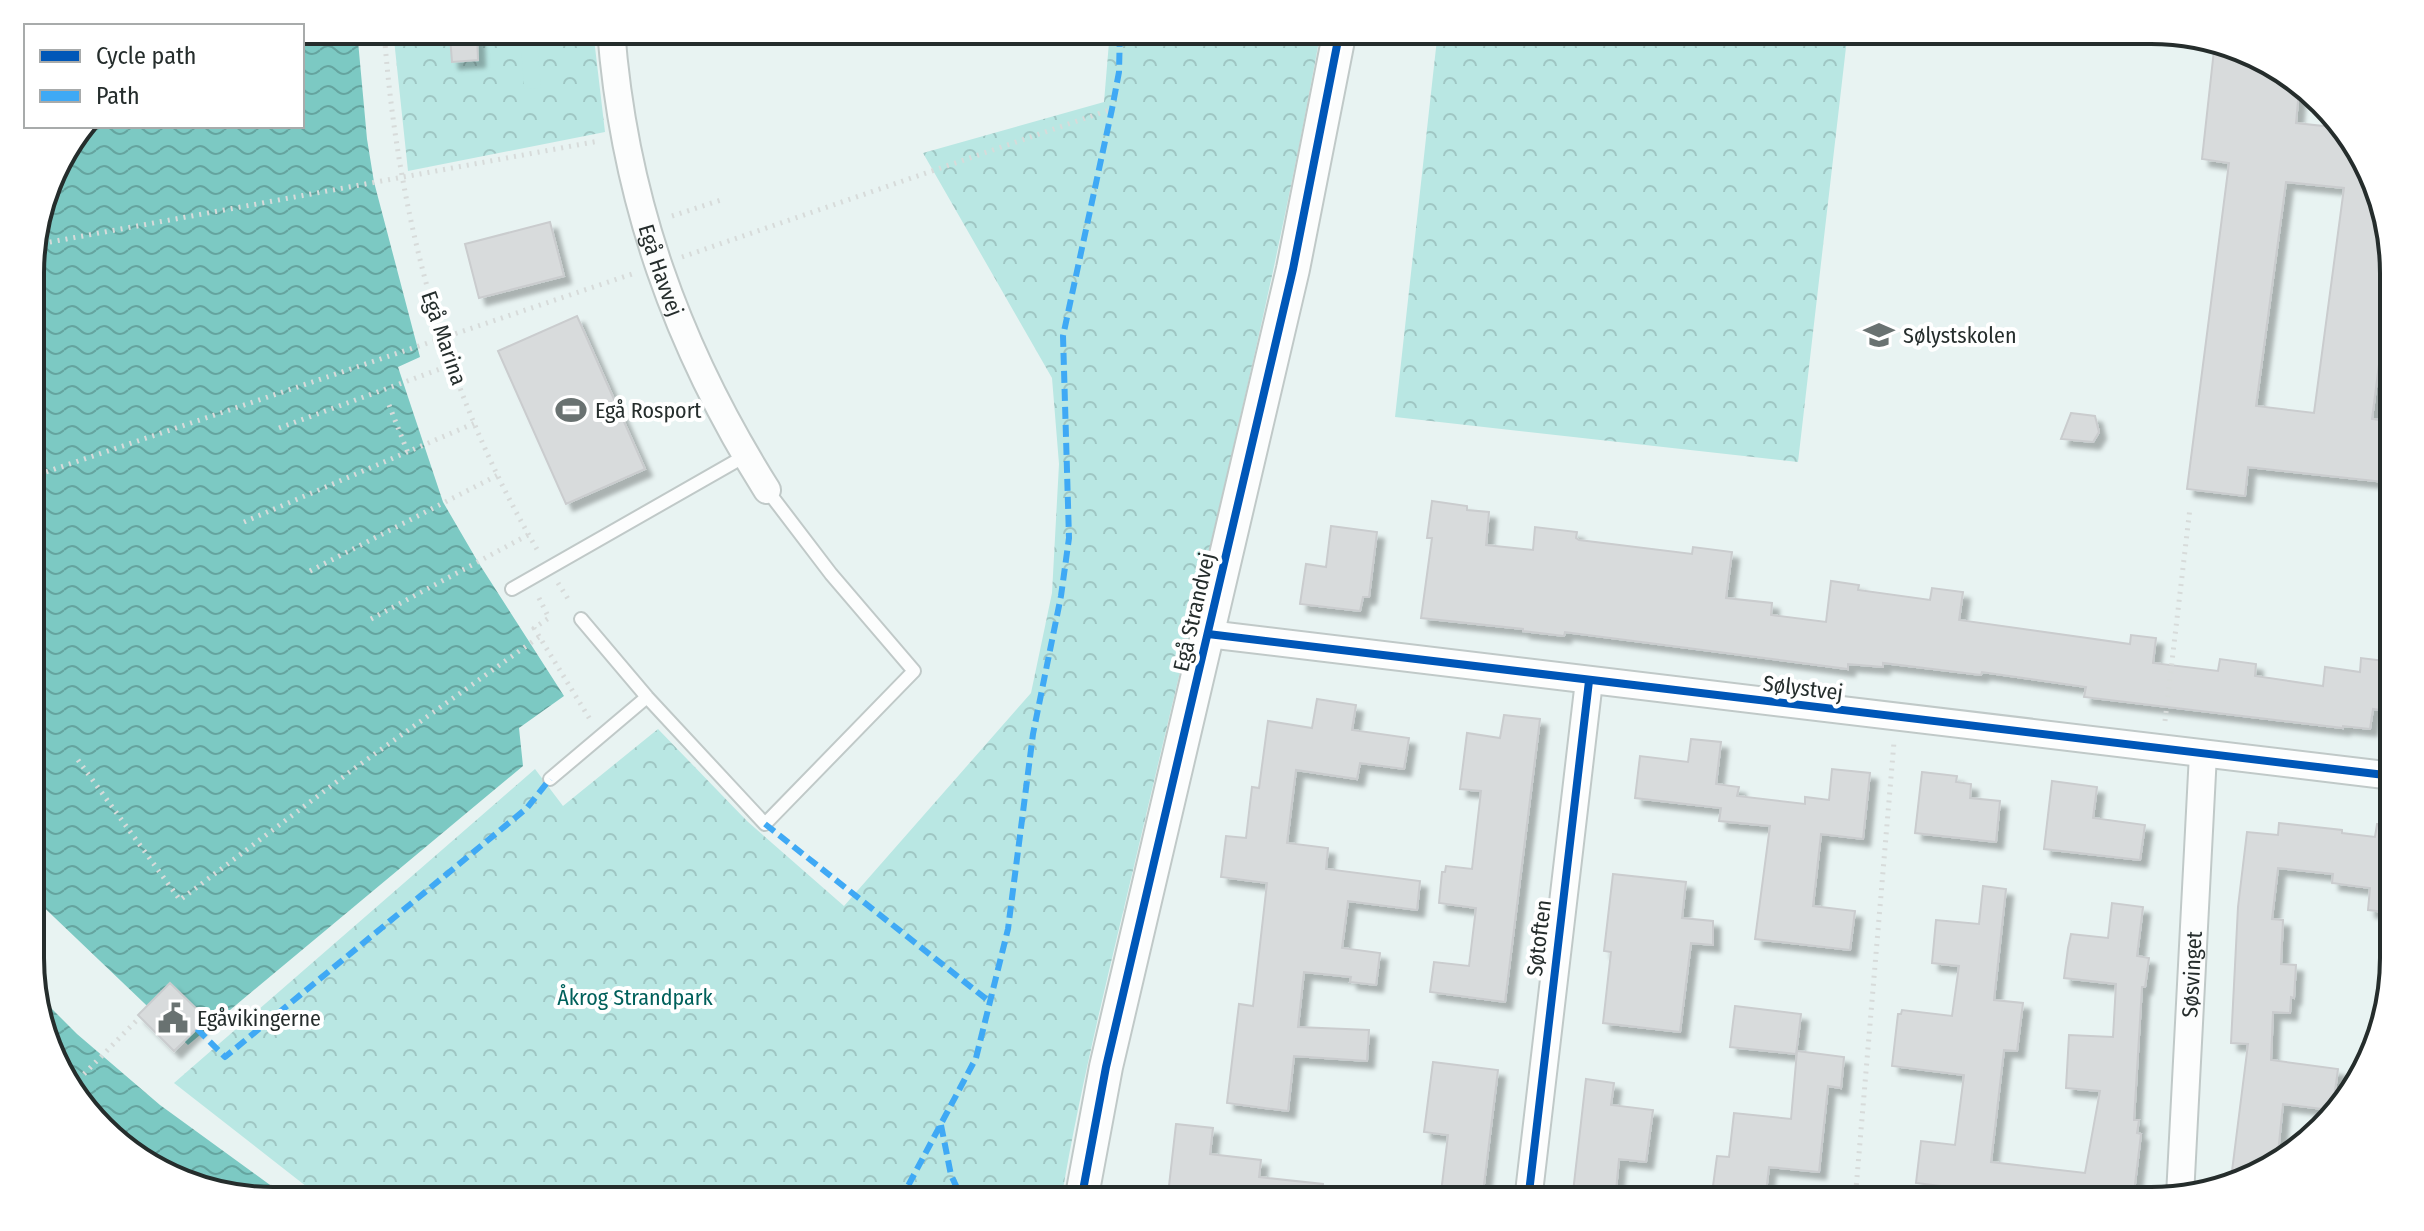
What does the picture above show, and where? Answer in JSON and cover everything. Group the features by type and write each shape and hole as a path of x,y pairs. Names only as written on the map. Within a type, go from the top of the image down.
{"street":[{"name":"Egå Havvej","path":"612,44 624,137 657,265 705,382 767,490"},
{"name":"Egå Strandvej","path":"1084,1187 1106,1067 1293,269 1337,44"},
{"name":"Sølystvej","path":"1208,634 2380,774"},
{"name":"Søtoften","path":"1530,1187 1589,681"},
{"name":"Søsvinget","path":"2181,1185 2203,754"}],"lane":[{"path":"512,589 745,456"},
{"path":"581,619 647,697 765,824 914,671 831,574 767,490"},
{"path":"550,779 647,697"}],"path":[{"path":"44,473 1112,109"},
{"path":"46,243 624,137"},
{"path":"645,224 721,200"},
{"path":"279,428 451,365"},
{"path":"389,405 408,453"},
{"path":"244,522 475,423"},
{"path":"310,571 498,475"},
{"path":"2162,749 2190,508"},
{"path":"371,619 528,535"},
{"path":"529,579 549,618 534,628 600,737"},
{"path":"78,760 180,900 355,768 539,637"},
{"path":"1856,1187 1896,717"},
{"path":"84,1074 140,1017"}],"green space":[{"path":"394,44 595,44 605,132 408,171"},
{"path":"521,44 537,44 541,88 524,89"},
{"name":"Åkrog Strandpark","path":"1109,44 1318,44 1260,330 1099,1014 1064,1187 307,1187 174,1083 535,769 563,806 658,729 747,821 844,906 1031,693 1052,593 1059,464 1052,378 923,153 1104,102"},
{"path":"1436,44 1846,44 1798,462 1395,417"}],"water":[{"path":"304,44 358,44 374,182 420,357 398,367 443,502 564,696 519,728 523,766 188,1045 44,907 46,243 61,185 96,128 304,128"},
{"path":"50,1007 77,1034 160,1105 273,1187 243,1185 185,1170 122,1130 101,1109 75,1073 61,1046"}],"building":[{"path":"451,44 477,44 478,60 452,62"},
{"path":"2214,53 2253,68 2298,98 2296,123 2326,126 2349,158 2363,185 2378,243 2380,273 2380,357 2372,419 2380,420 2380,482 2248,467 2245,496 2187,489 2229,163 2202,159","holes":["2286,182 2344,188 2314,413 2256,406"]},
{"path":"550,222 564,276 479,298 465,244"},
{"name":"Egå Rosport","path":"577,316 645,469 566,504 498,351"},
{"path":"2071,413 2095,416 2099,432 2093,442 2061,439"},
{"path":"1432,501 1489,512 1486,545 1533,550 1535,527 1577,532 1576,538 1579,540 1692,554 1693,547 1732,552 1726,598 1772,603 1771,615 1826,622 1831,581 1859,585 1858,590 1930,600 1932,588 1963,592 1959,620 2130,644 2131,635 2156,638 2153,663 2218,671 2220,659 2256,664 2255,676 2323,686 2325,667 2360,672 2361,658 2380,660 2380,710 2373,709 2370,729 2343,728 2084,697 2086,687 1982,672 1981,675 1883,663 1883,667 1848,664 1848,669 1565,632 1564,636 1421,618 1432,538 1427,538"},
{"path":"1331,526 1377,532 1369,597 1363,597 1360,611 1300,604 1306,564 1326,567"},
{"path":"1317,699 1356,705 1352,730 1409,738 1404,769 1360,763 1357,779 1296,770 1287,843 1328,848 1326,869 1420,881 1417,910 1348,901 1342,948 1380,953 1376,985 1350,982 1351,977 1304,972 1298,1027 1369,1030 1367,1061 1294,1056 1288,1111 1227,1103 1239,1004 1253,1006 1267,883 1221,877 1226,836 1246,838 1252,787 1259,788 1268,721 1312,728"},
{"path":"1504,715 1540,719 1505,1002 1430,992 1434,962 1469,966 1476,908 1439,903 1442,872 1445,872 1446,866 1472,869 1481,791 1460,789 1467,733 1500,738"},
{"path":"1691,739 1721,742 1716,784 1739,787 1737,796 1805,804 1805,797 1829,800 1832,769 1870,773 1863,839 1821,834 1813,906 1855,911 1850,950 1755,939 1770,826 1719,821 1721,808 1635,798 1640,756 1688,762"},
{"path":"1922,772 1957,776 1956,782 1971,784 1970,798 2000,801 1996,842 1915,833"},
{"path":"2052,781 2097,787 2093,818 2145,825 2140,860 2044,849"},
{"path":"2279,823 2375,837 2377,824 2380,824 2380,911 2368,910 2370,888 2332,883 2333,874 2278,868 2272,919 2283,920 2281,964 2296,965 2290,1013 2273,1012 2271,1060 2338,1069 2335,1093 2323,1109 2283,1104 2279,1148 2232,1172 2248,1044 2231,1043 2238,907 2247,832 2278,835"},
{"path":"1613,874 1686,882 1682,918 1713,921 1713,945 1691,943 1680,1032 1603,1023 1611,952 1604,951"},
{"path":"1983,886 2006,889 1994,1000 2023,1003 2017,1051 2004,1050 1991,1162 2085,1173 2100,1091 2066,1088 2069,1035 2113,1037 2116,984 2064,978 2071,934 2108,938 2112,903 2143,907 2137,956 2149,958 2145,987 2142,987 2134,1120 2139,1120 2137,1133 2141,1134 2135,1187 1949,1187 1916,1183 1921,1141 1955,1145 1964,1075 1892,1066 1898,1014 1902,1010 1952,1016 1959,966 1932,963 1936,920 1979,924"},
{"name":"Egåvikingerne","path":"170,983 207,1019 174,1051 138,1015"},
{"path":"1735,1006 1801,1014 1796,1054 1730,1047"},
{"path":"1797,1051 1844,1057 1841,1088 1828,1086 1819,1172 1769,1167 1767,1187 1713,1187 1717,1156 1729,1157 1734,1113 1791,1119"},
{"path":"1433,1062 1498,1070 1484,1187 1442,1187 1448,1135 1424,1132"},
{"path":"1586,1079 1614,1083 1611,1105 1653,1110 1646,1162 1619,1159 1616,1187 1574,1187"},
{"path":"1176,1124 1213,1128 1210,1154 1261,1160 1259,1177 1323,1184 1323,1187 1169,1187"}],"marked path":[{"path":"907,1187 976,1058 1008,929 1033,734 1061,596 1069,538 1063,336 1112,109 1119,72 1120,44"},
{"path":"197,1029 225,1057 527,808 550,779"},
{"path":"765,824 990,1002"},
{"path":"941,1125 951,1175 957,1187"}],"cycle path":[{"path":"1084,1187 1106,1067 1293,269 1337,44"},
{"path":"1208,634 2380,774"},
{"path":"1530,1187 1589,681"}],"place":[{"name":"Sølystskolen","path":"1879,335"},
{"name":"Egå Rosport","path":"571,410"},
{"name":"Egåvikingerne","path":"173,1018"}]}
